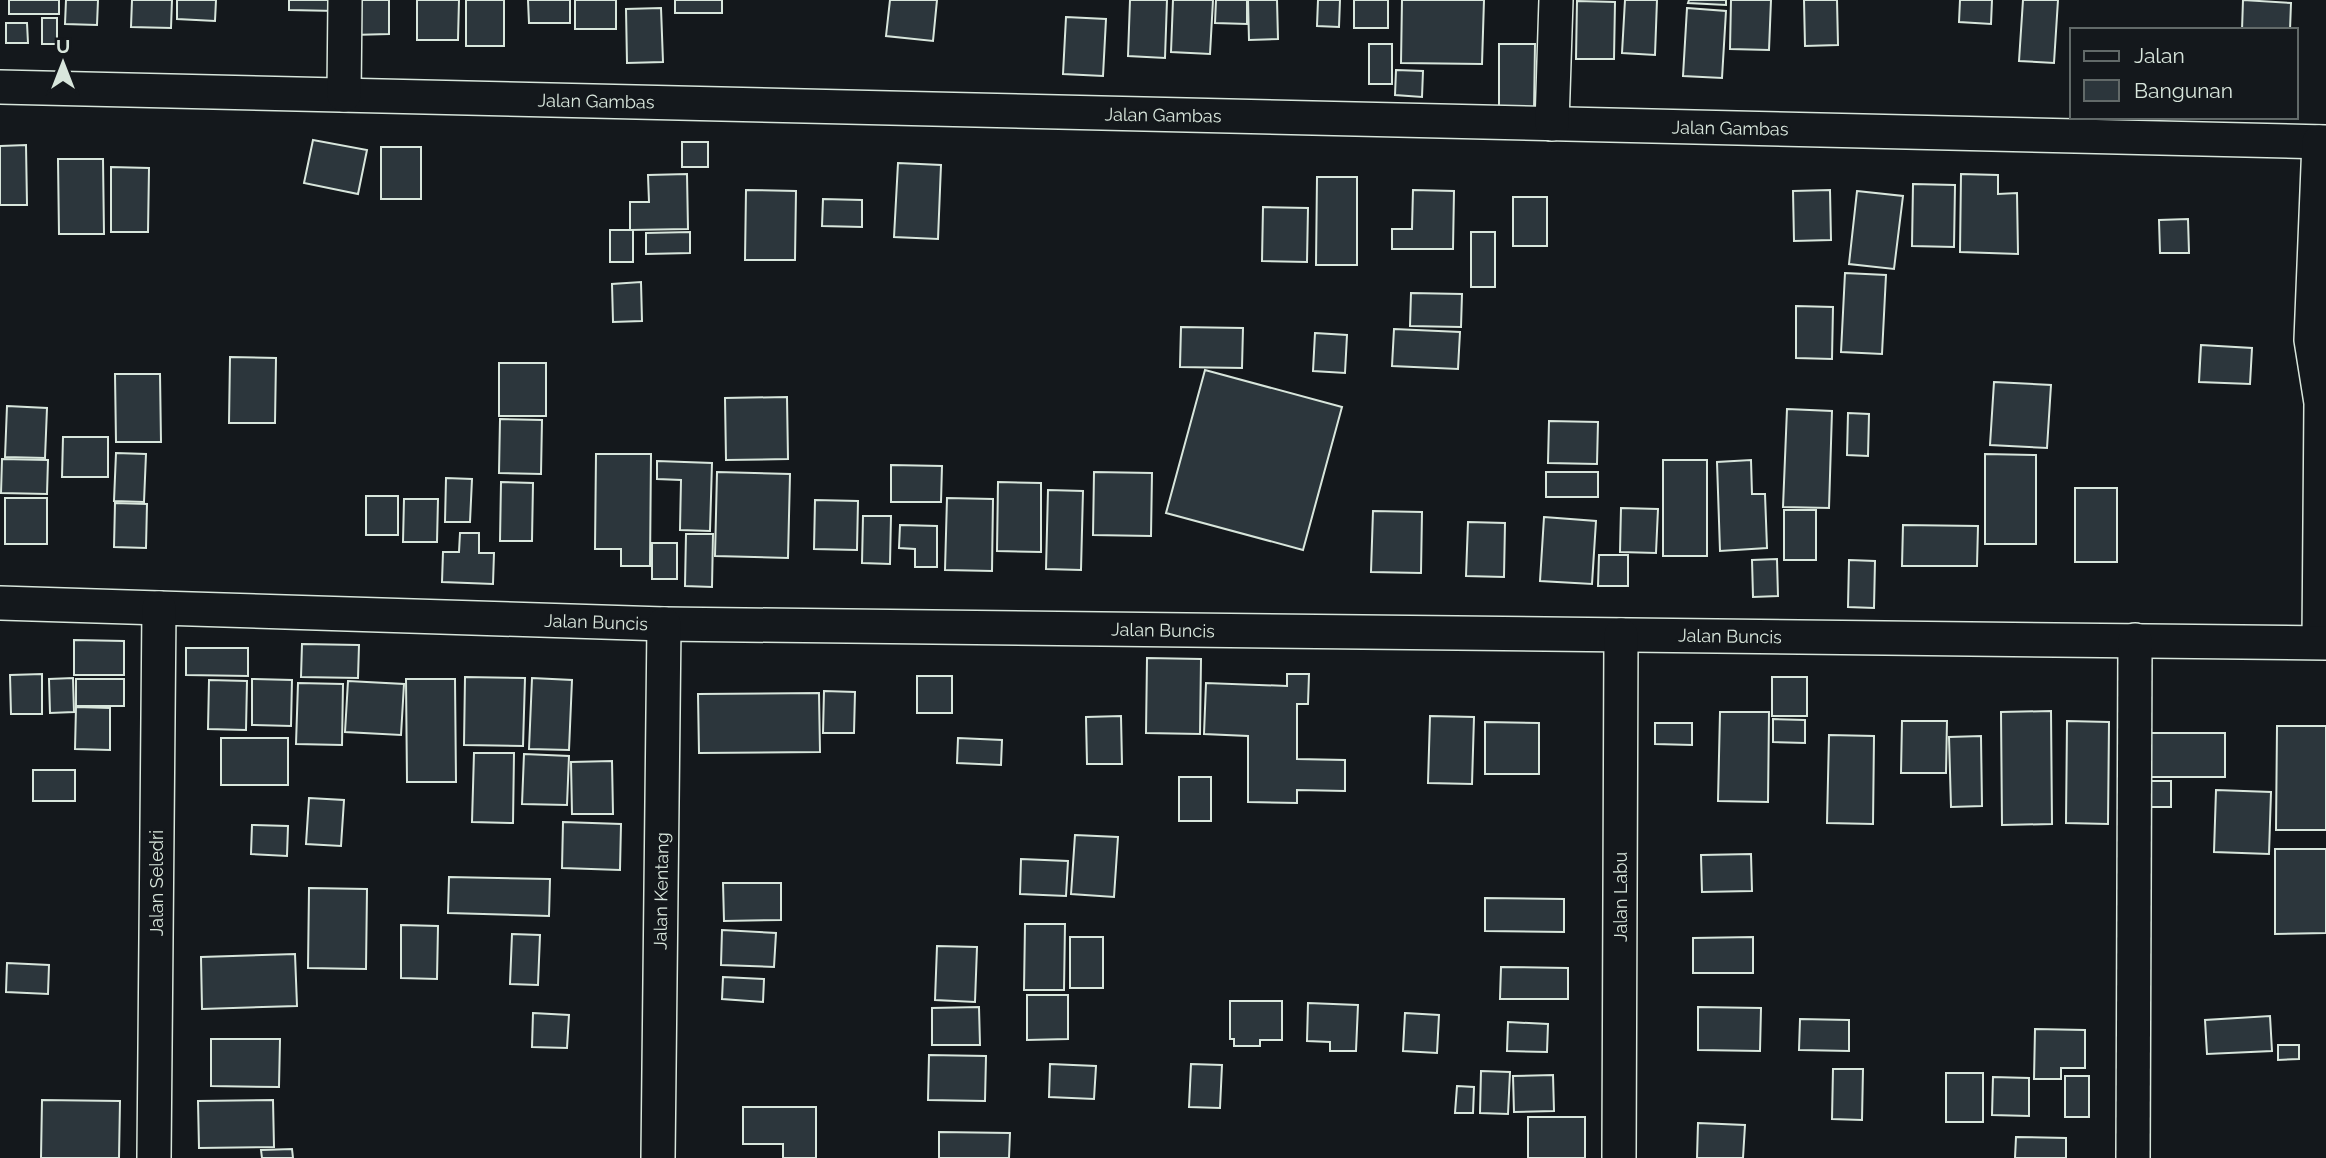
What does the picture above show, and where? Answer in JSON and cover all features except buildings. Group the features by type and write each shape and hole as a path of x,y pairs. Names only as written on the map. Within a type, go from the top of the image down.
{"street":[{"path":"344,95 345,0"},
{"path":"1552,124 1556,0"},
{"name":"Jalan Gambas","path":"0,88 2322,142"},
{"path":"2322,142 2311,340 2321,403 2322,643"},
{"name":"Jalan Buncis","path":"0,603 664,624 2322,643"},
{"name":"Jalan Seledri","path":"154,1158 159,608"},
{"name":"Jalan Kentang","path":"658,1158 664,624"},
{"name":"Jalan Labu","path":"1619,1158 1621,635"},
{"path":"2133,1158 2135,640"}]}
